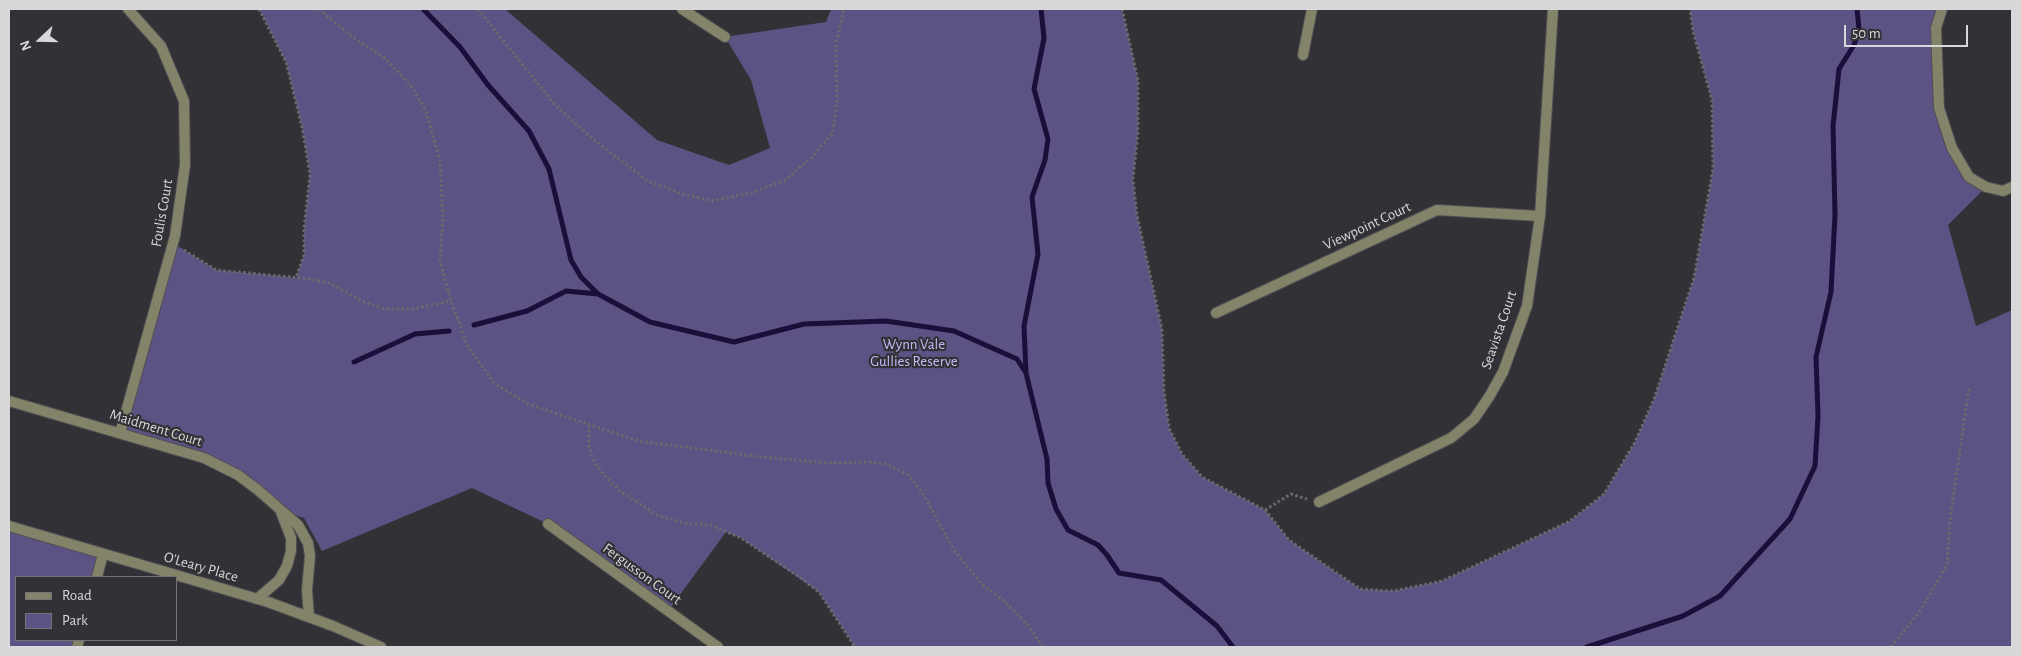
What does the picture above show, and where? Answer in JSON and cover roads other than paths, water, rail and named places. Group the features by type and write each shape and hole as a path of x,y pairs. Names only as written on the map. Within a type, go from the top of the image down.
{"street":[{"name":"Foulis Court","path":"120,433 172,243 185,165 184,101 161,46 128,9"},
{"path":"682,9 725,37"},
{"path":"1303,56 1312,9"},
{"name":"Seavista Court","path":"1319,502 1451,438 1474,419 1503,372 1527,306 1540,216 1553,9"},
{"path":"1942,9 1936,28 1939,108 1952,148 1968,177 1986,187 2003,190 2012,187"},
{"name":"Viewpoint Court","path":"1216,313 1437,210 1540,216"},
{"name":"Maidment Court","path":"9,401 204,458 238,475 298,525 308,543 310,556 307,590 309,617"},
{"name":"Maidment Court","path":"257,599 279,580 287,566 291,551 291,538 281,511"},
{"name":"Fergusson Court","path":"548,524 718,647"},
{"name":"O'Leary Place","path":"9,526 257,599 309,617 381,647"},
{"path":"97,576 103,554"}],"waterway":[{"path":"423,9 460,47 488,85 529,131 549,169 571,260 581,277 598,294 650,322 734,342 804,324 886,321 954,331 1017,359 1026,373"},
{"path":"1041,9 1044,38 1034,89 1048,139 1045,160 1032,197 1038,254 1024,326 1026,373 1047,459 1048,483 1056,509 1068,530 1098,545 1119,573 1161,580 1217,626 1233,647"},
{"path":"1587,647 1683,616 1720,596 1790,519 1815,466 1818,416 1816,357 1831,292 1835,215 1833,126 1839,69 1854,45 1859,29 1857,9"},
{"path":"474,325 527,311 566,291 598,294"},
{"path":"354,362 415,334 449,331"}],"park label":[{"name":"Wynn Vale Gullies Reserve","path":"914,352"}]}
